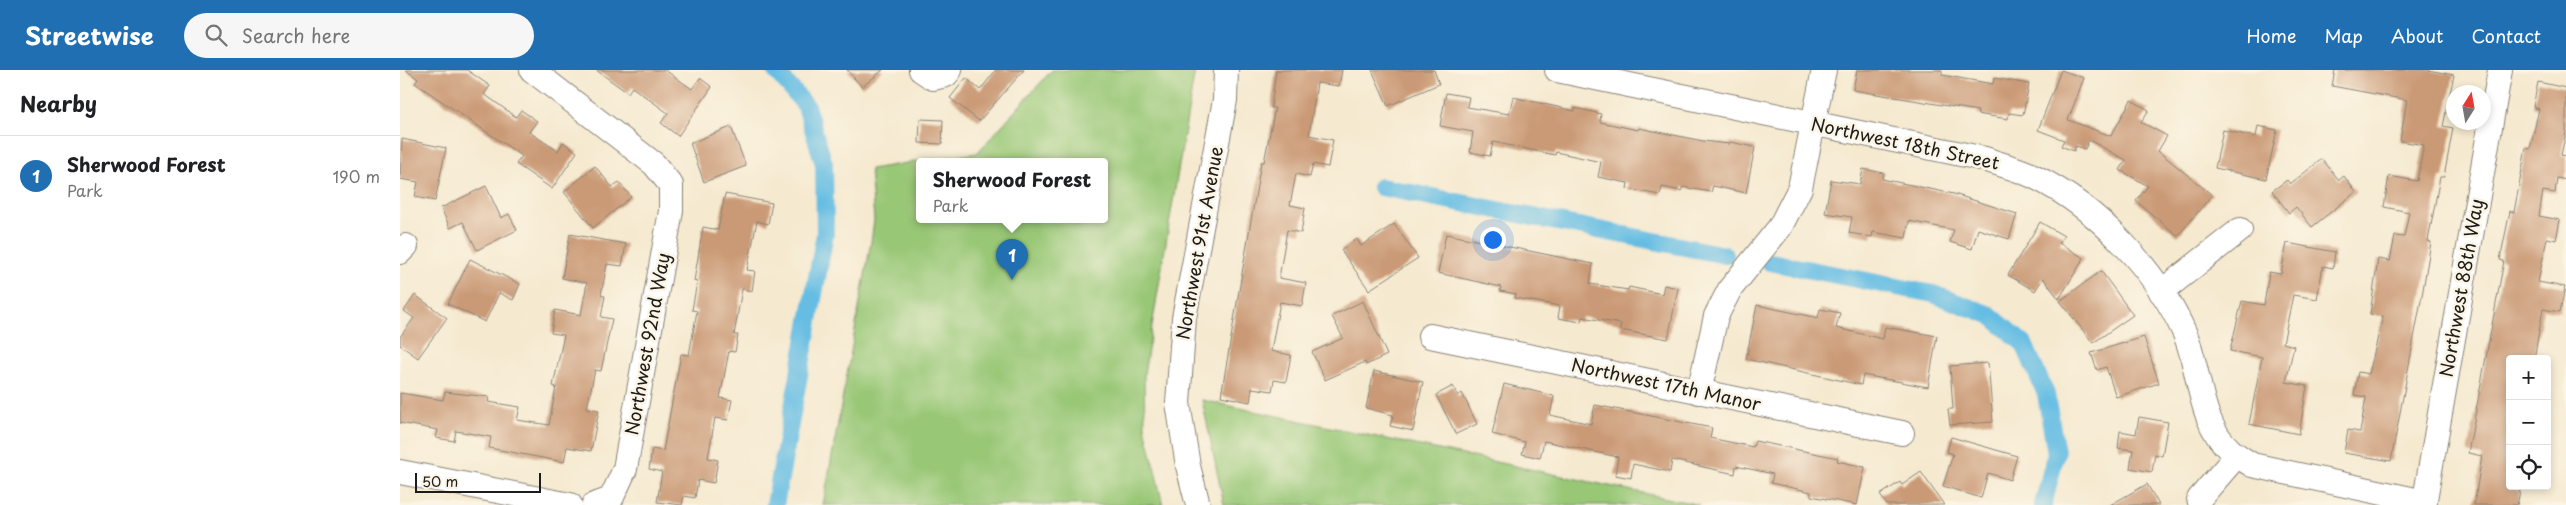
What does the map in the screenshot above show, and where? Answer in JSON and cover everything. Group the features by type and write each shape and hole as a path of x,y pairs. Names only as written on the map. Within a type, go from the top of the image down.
{"street":[{"name":"Northwest 92nd Way","path":"532,70 654,164 671,185 671,211 625,469 603,502"},
{"path":"921,70 933,78 946,75 950,70"},
{"name":"Northwest 91st Avenue","path":"1198,505 1188,466 1178,403 1184,318 1225,100 1226,70"},
{"name":"Northwest 18th Street","path":"1557,70 1985,159 2035,176 2083,208 2123,242 2162,292 2185,334 2199,377 2206,412 2216,434 2230,450 2252,465 2425,503"},
{"path":"1699,392 1716,316 1730,288 1780,227 1800,188 1824,70"},
{"name":"Northwest 88th Way","path":"2425,503 2500,70"},
{"path":"2162,292 2240,230"},
{"name":"Northwest 17th Manor","path":"1430,336 1902,433"},
{"path":"2199,499 2237,455"},
{"path":"400,472 570,505"}],"green space":[{"path":"1052,70 1195,70 1144,374 1145,427 1163,505 823,505 871,242 874,220 870,169 916,161 916,223 1108,223 1108,158 942,158 977,153"},
{"path":"1202,400 1700,505 1224,505"}],"building":[{"path":"406,70 467,70 490,86 484,94 516,117 521,110 537,121 529,132 558,151 563,142 577,152 552,189 516,164 522,156 415,83 418,79"},
{"path":"596,70 665,70 692,89 700,78 712,87 678,136 661,123 668,113 632,87 628,93"},
{"path":"847,70 883,70 862,87"},
{"path":"996,70 1024,70 979,121 950,98 966,78 980,90"},
{"path":"1276,70 1342,70 1339,86 1317,83 1309,135 1333,140 1328,167 1313,164 1310,177 1296,174 1290,205 1305,208 1301,233 1287,230 1279,278 1306,283 1302,306 1280,302 1271,351 1291,355 1286,382 1274,380 1272,391 1252,388 1250,402 1221,396 1261,162 1264,162 1275,108 1271,108"},
{"path":"1372,70 1434,70 1439,84 1388,106"},
{"path":"1857,70 1942,70 1942,75 1993,84 1994,78 2029,84 2023,115 2009,113 2008,119 1977,114 1978,111 1853,90"},
{"path":"2061,70 2084,78 2068,120 2111,136 2131,100 2149,110 2141,122 2167,136 2158,151 2212,195 2178,236 2136,201 2148,186 2120,170 2126,160 2089,140 2085,149 2076,146 2074,151 2061,146 2064,140 2038,130"},
{"path":"2335,70 2428,70 2454,75 2452,85 2446,85 2446,112 2443,126 2446,127 2446,130 2453,130 2444,177 2440,177 2428,241 2431,242 2423,290 2391,461 2344,453 2348,430 2360,432 2366,397 2354,395 2358,372 2369,374 2383,316 2370,314 2378,259 2390,261 2395,236 2404,237 2409,212 2384,207 2389,176 2417,181 2424,145 2400,141 2407,100 2332,86"},
{"path":"2538,82 2566,88 2566,133 2561,155 2566,156 2566,180 2557,178 2555,193 2543,191 2539,216 2560,220 2556,240 2547,238 2538,282 2565,287 2560,312 2543,309 2535,355 2506,355 2506,490 2520,491 2517,505 2474,505 2482,456 2468,453 2504,261 2500,260 2510,211 2514,212 2526,148 2530,149 2539,109 2533,107"},
{"path":"1446,93 1469,97 1467,107 1509,114 1513,97 1575,111 1575,108 1601,114 1600,122 1638,130 1639,128 1703,141 1729,144 1730,142 1755,147 1746,193 1713,186 1711,192 1682,187 1682,191 1662,187 1660,195 1627,189 1628,183 1598,177 1601,162 1556,152 1555,155 1493,142 1490,156 1470,152 1473,132 1440,126"},
{"path":"920,119 943,120 942,144 919,143"},
{"path":"2258,126 2277,130 2266,179 2215,168 2223,130 2256,137"},
{"path":"731,127 746,166 704,182 690,143"},
{"path":"402,139 446,148 435,201 415,197 418,182 400,179"},
{"path":"2322,159 2339,180 2344,176 2356,192 2312,227 2296,207 2289,213 2272,191 2287,180 2290,184"},
{"path":"595,166 612,187 619,182 631,197 593,228 564,192"},
{"path":"1863,169 1884,173 1882,179 1954,194 2017,214 2009,239 1978,229 1972,249 1950,242 1954,230 1909,221 1906,238 1873,232 1872,237 1849,233 1852,217 1825,213 1831,180 1860,184"},
{"path":"486,186 501,218 509,214 517,230 477,250 463,222 450,228 441,208"},
{"path":"725,194 772,203 768,224 757,221 747,270 755,271 752,291 742,289 734,335 738,335 735,352 729,351 720,398 732,400 728,420 715,418 708,458 718,460 714,483 698,480 695,498 684,496 682,505 657,502 662,472 649,469 652,449 663,451 681,354 689,355 697,311 692,310 697,282 694,281 703,227 718,230"},
{"path":"2040,222 2064,236 2059,243 2084,258 2059,299 2043,278 2035,291 2008,275"},
{"path":"1394,224 1418,258 1369,290 1341,250 1357,239 1361,246"},
{"path":"570,234 626,244 622,266 607,264 601,295 605,296 601,317 612,319 601,371 595,370 587,408 599,410 591,451 567,447 564,462 489,448 491,437 456,431 454,441 436,438 438,430 400,423 400,393 443,400 445,392 489,397 488,402 520,407 517,420 549,425 556,387 553,386 564,335 551,333 555,310 581,315 587,283 562,278"},
{"path":"1446,234 1593,264 1590,284 1628,290 1629,287 1662,294 1664,285 1678,288 1668,339 1620,330 1621,324 1582,317 1581,322 1558,318 1560,306 1515,298 1516,294 1500,291 1501,287 1438,273"},
{"path":"2287,243 2335,252 2333,268 2323,266 2317,299 2293,295 2283,343 2294,346 2286,382 2307,386 2299,434 2249,424 2262,357 2230,351 2242,301 2264,305 2269,272 2281,274"},
{"path":"470,259 520,284 513,300 499,293 485,322 448,304"},
{"path":"2101,271 2133,315 2093,343 2060,301"},
{"path":"415,295 447,318 418,358 400,345 400,337 414,318 404,311"},
{"path":"1363,301 1387,355 1366,365 1365,362 1325,380 1312,352 1343,338 1332,316"},
{"path":"1757,305 1818,318 1820,309 1840,313 1836,328 1883,339 1885,327 1937,336 1928,387 1863,375 1861,385 1746,359"},
{"path":"2144,337 2159,383 2116,397 2106,367 2097,370 2091,353"},
{"path":"1988,363 1993,422 1950,425 1948,409 1953,409 1950,366"},
{"path":"1374,371 1423,382 1413,431 1390,426 1393,415 1366,408"},
{"path":"1504,384 1554,396 1550,415 1591,424 1595,405 1712,428 1710,438 1753,447 1755,441 1838,458 1837,461 1865,467 1857,505 1811,496 1811,492 1771,483 1773,474 1736,466 1735,474 1672,460 1670,472 1633,464 1631,478 1615,475 1618,457 1544,441 1540,458 1522,454 1525,442 1492,434"},
{"path":"1453,386 1458,396 1462,393 1477,424 1456,434 1436,395"},
{"path":"2139,417 2168,422 2162,456 2155,454 2152,472 2130,468 2133,450 2118,448 2120,431 2136,434"},
{"path":"1951,437 2017,456 2010,480 1988,473 1981,498 1943,486 1953,454 1947,452"},
{"path":"1921,472 1944,505 1887,505 1880,495 1900,482 1902,485"},
{"path":"2147,484 2159,505 2110,505"}],"waterway":[{"path":"775,70 806,106 824,164 825,234 775,505"},
{"path":"1381,187 1725,255"},
{"path":"1770,262 1933,294 1990,315 2024,344 2046,394 2056,453 2043,505"}],"place":[{"name":"Sherwood Forest","path":"1012,280"}]}
